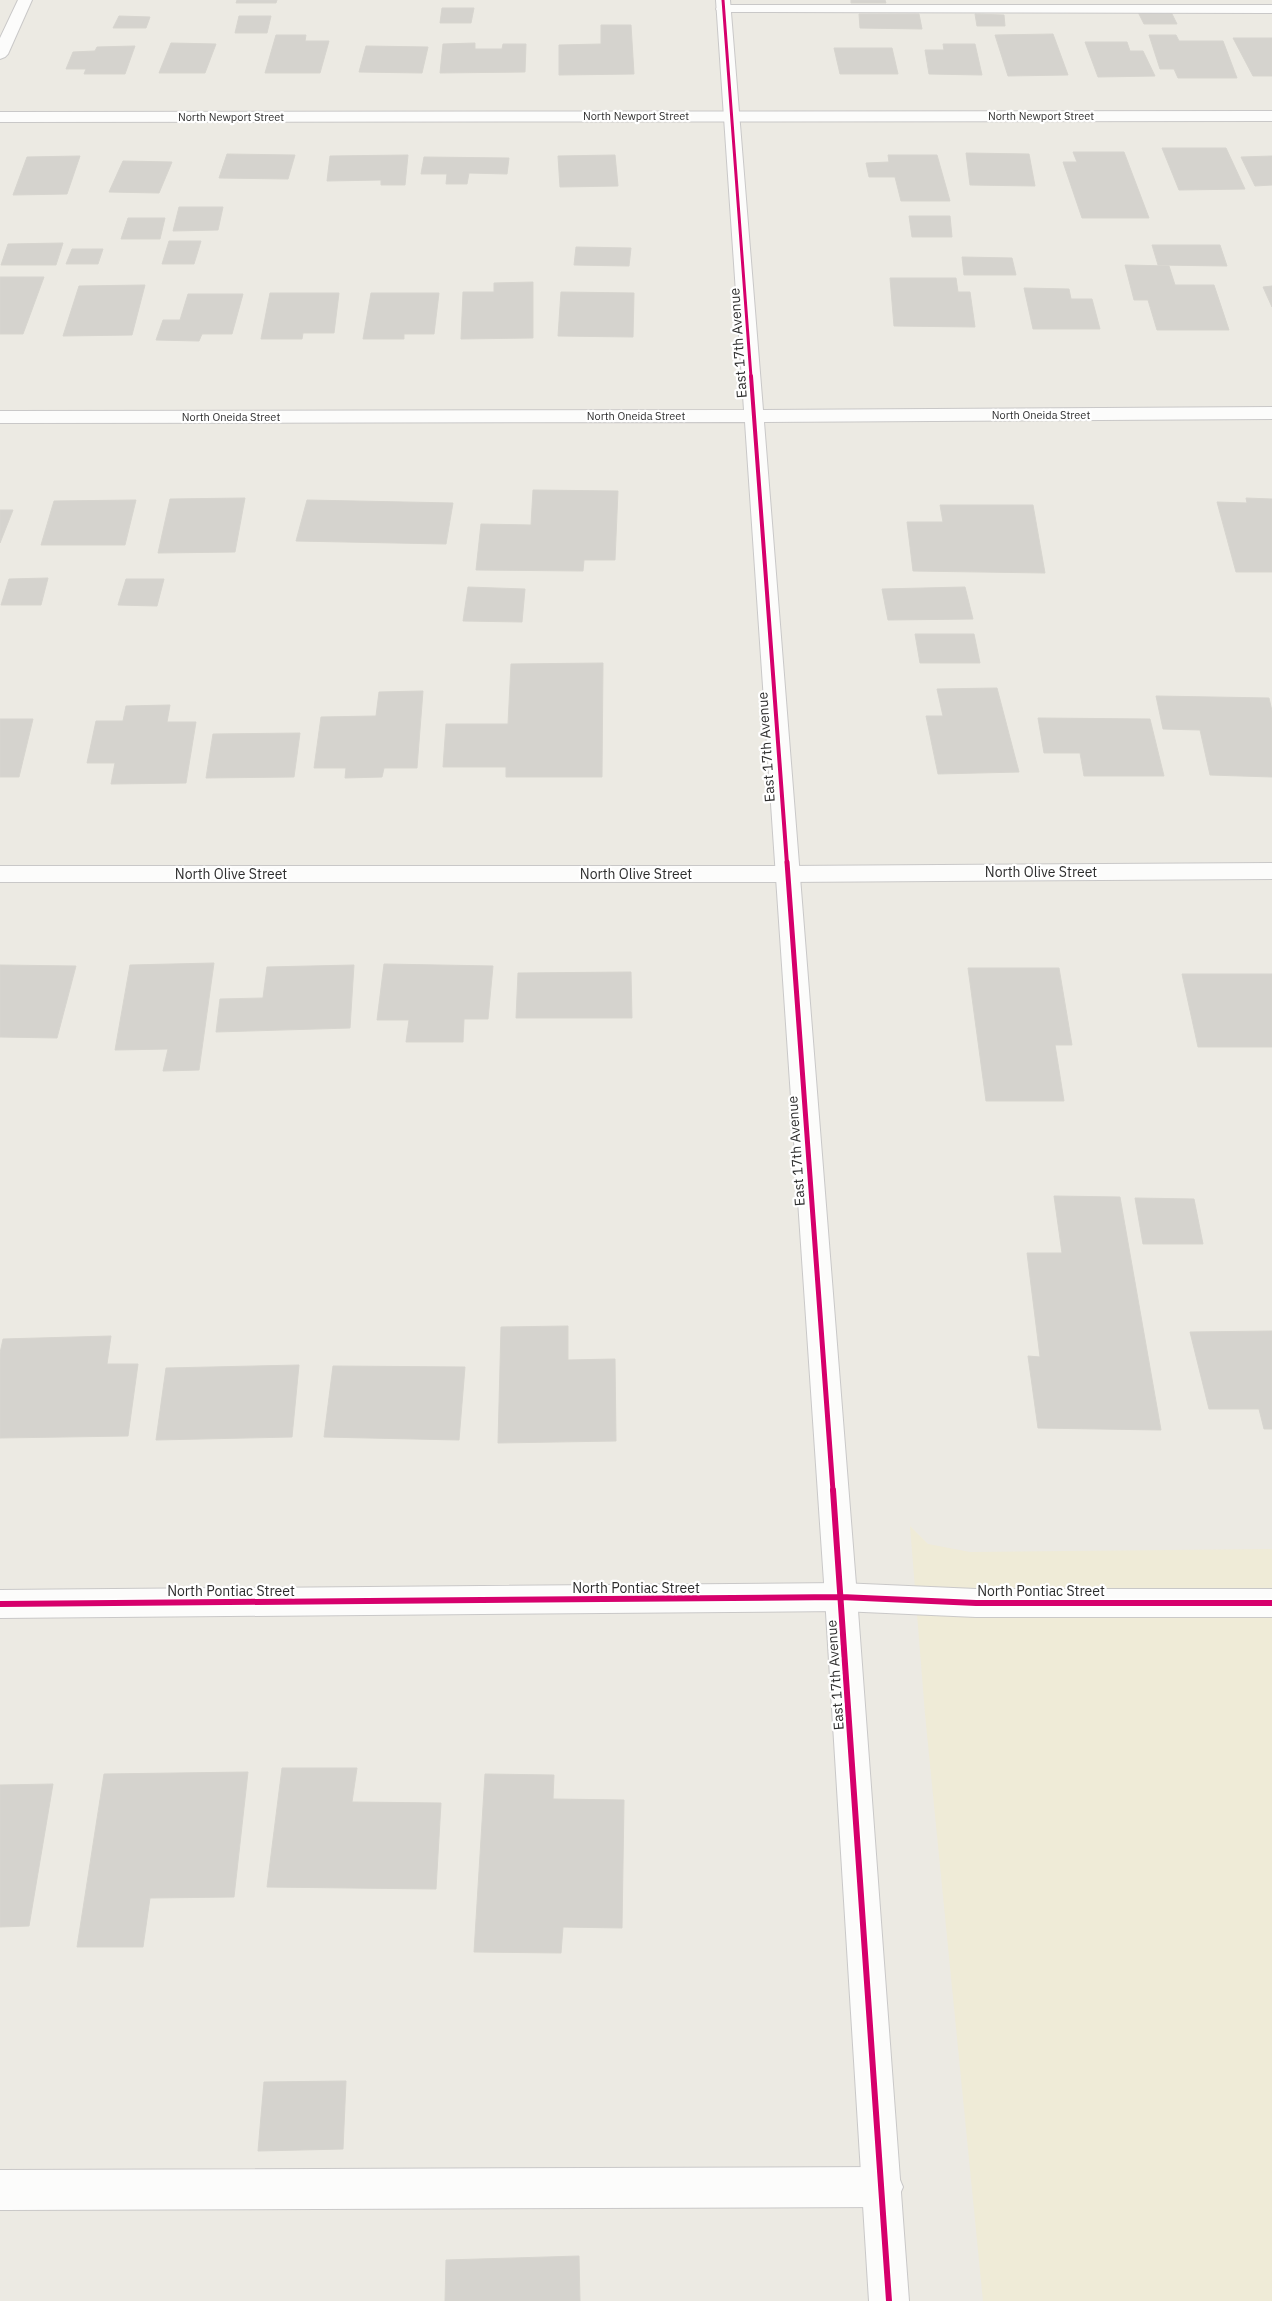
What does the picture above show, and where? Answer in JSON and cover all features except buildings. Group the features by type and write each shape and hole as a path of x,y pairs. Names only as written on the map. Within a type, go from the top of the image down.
{"street":[{"path":"0,54 25,0"},
{"path":"723,4 1272,9"},
{"name":"East 17th Avenue","path":"723,4 841,1597 883,2187 889,2301"},
{"name":"North Newport Street","path":"0,118 732,115 1272,116"},
{"name":"North Oneida Street","path":"0,417 1272,413"},
{"name":"North Olive Street","path":"0,874 786,874 1272,871"},
{"name":"North Pontiac Street","path":"0,1604 841,1597 976,1602 1272,1602"},
{"path":"0,2190 883,2187"}],"shaded area":[{"path":"910,1526 928,1544 970,1552 1272,1549 1272,2301 983,2301 925,1714"}],"cycle path":[{"path":"723,0 841,1597 889,2301"},
{"path":"0,1604 841,1597 976,1603 1272,1603"}]}
